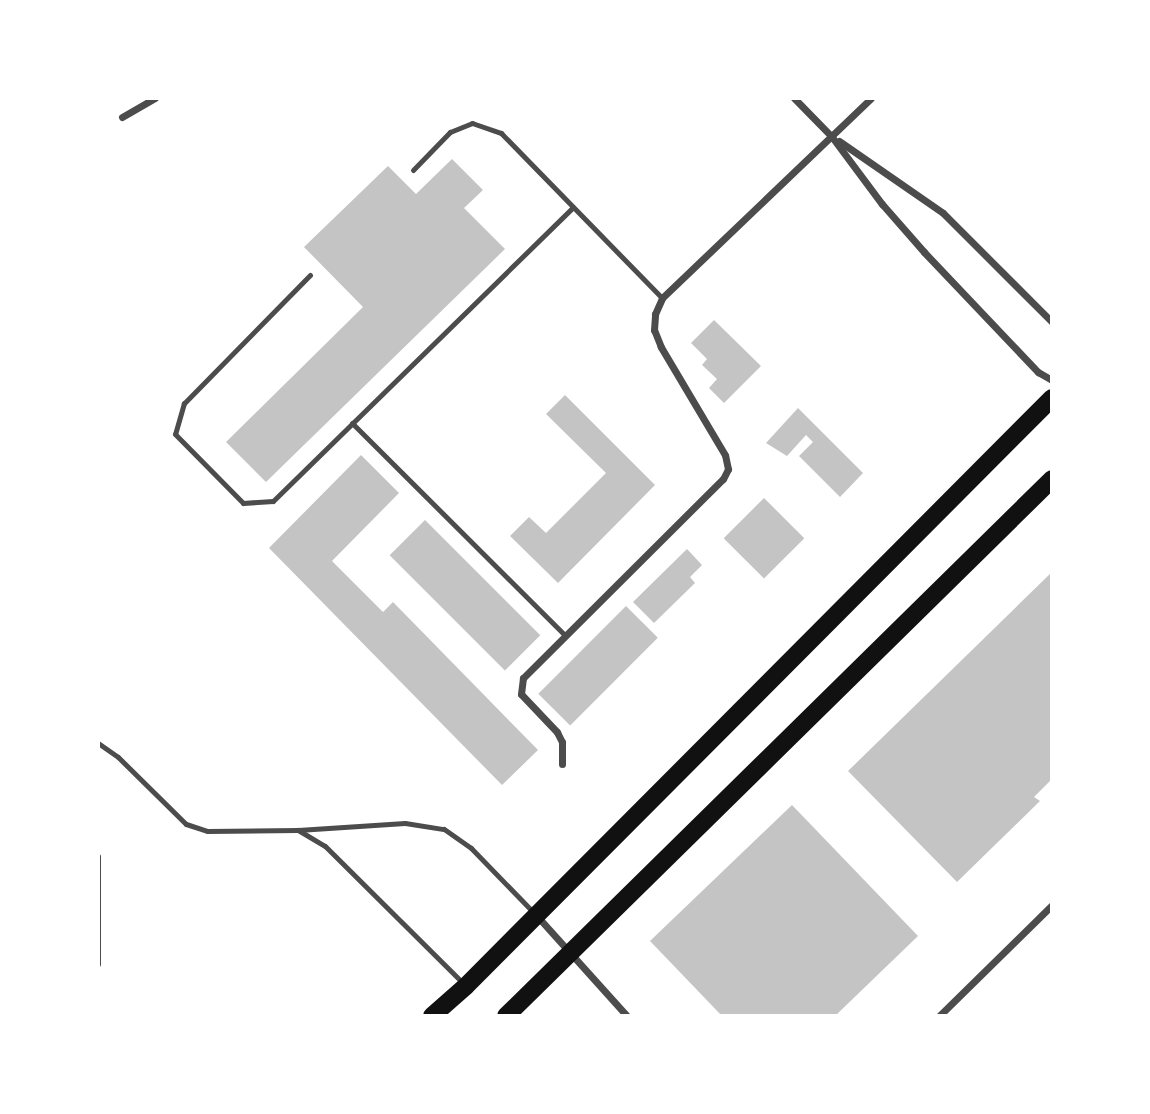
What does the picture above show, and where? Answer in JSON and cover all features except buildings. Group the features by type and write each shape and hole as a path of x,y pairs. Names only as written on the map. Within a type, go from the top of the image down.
{"main road":[{"path":"432,1016 466,986 1052,398"},
{"path":"506,1016 568,952 1052,479"}],"street":[{"path":"122,117 155,98"},
{"path":"794,98 832,137 882,204 924,252 1038,372 1052,380"},
{"path":"562,764 562,742 557,732 522,694 520,686 523,678 723,480 728,468 724,455 661,348 654,330 655,314 662,298 871,98"},
{"path":"832,137 943,213 1052,321"},
{"path":"939,1016 1052,905"},
{"path":"537,915 627,1016"}],"lane":[{"path":"413,170 450,132 472,122 501,133 662,298"},
{"path":"310,275 184,403 175,435 243,503 273,501 573,207"},
{"path":"352,423 565,635"},
{"path":"98,743 118,757 186,824 207,831 298,830 405,823 444,830 471,848 537,915"},
{"path":"298,830 325,846 466,986"},
{"path":"98,856 98,964"}]}
